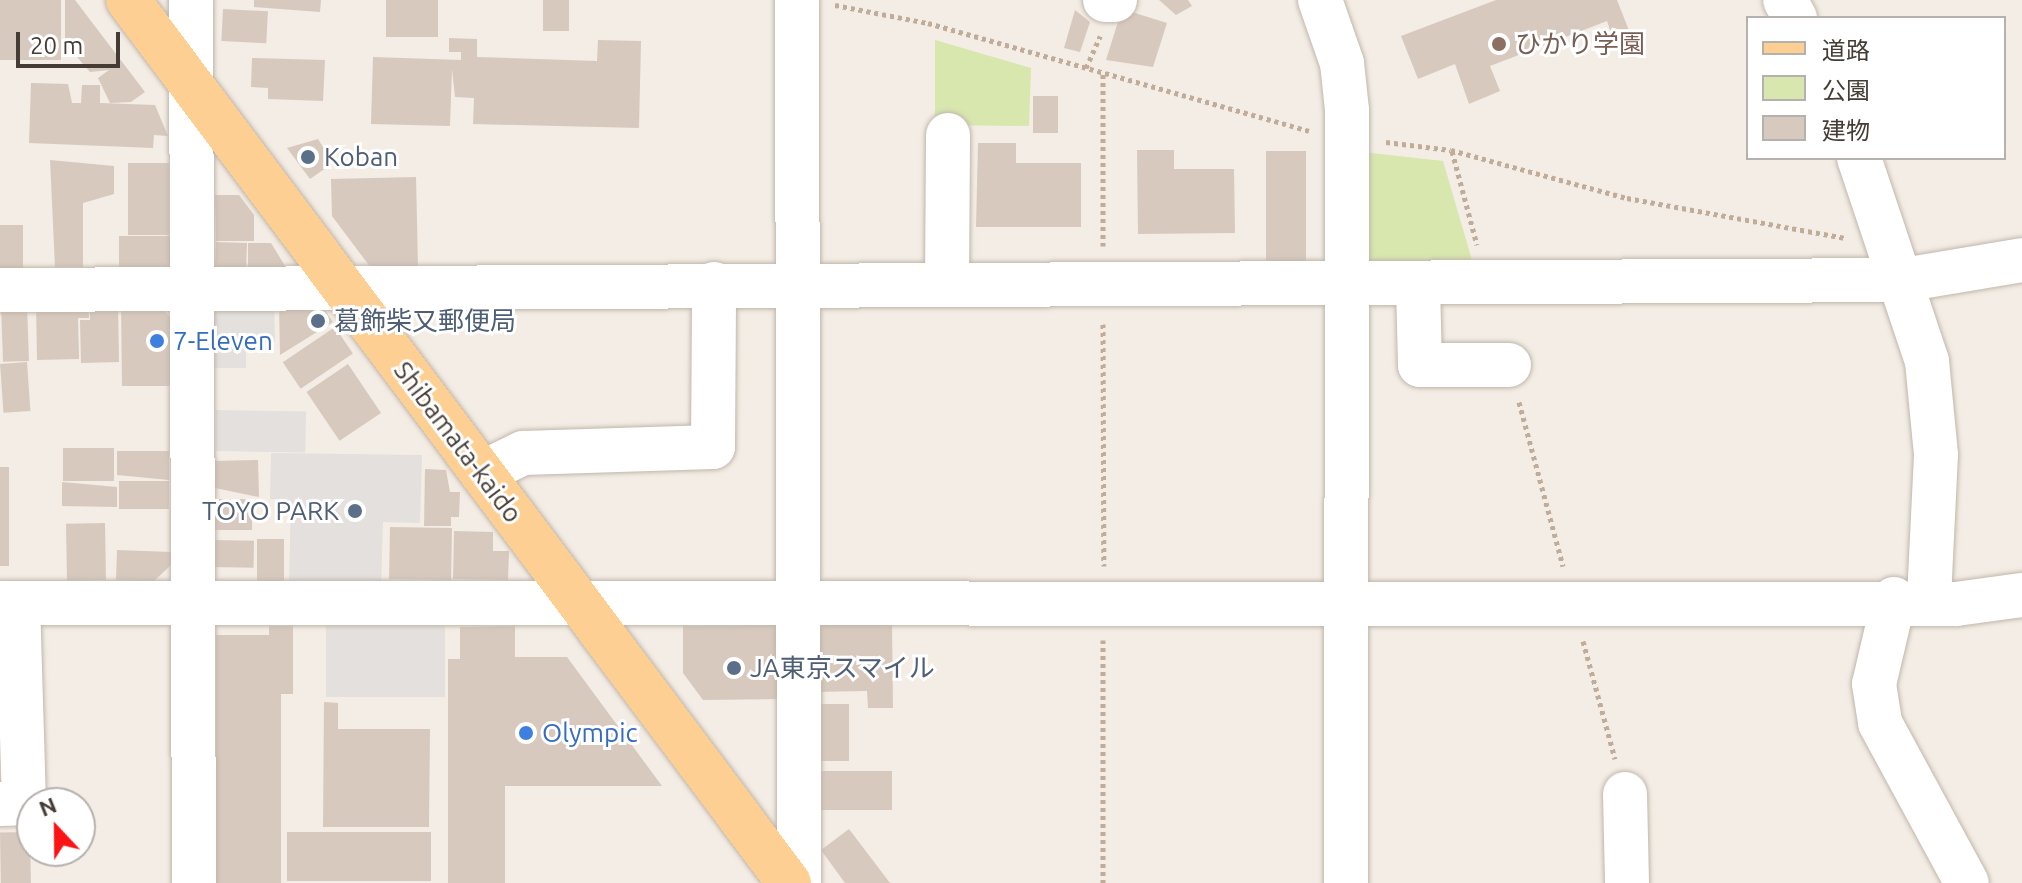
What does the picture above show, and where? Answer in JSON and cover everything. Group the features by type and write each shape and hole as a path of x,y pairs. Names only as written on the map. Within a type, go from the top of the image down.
{"main road":[{"name":"Shibamata-kaido","path":"128,0 789,883"}],"street":[{"path":"191,0 194,883"},
{"path":"797,0 795,284 799,883"},
{"path":"1105,0 1115,0"},
{"path":"1320,0 1342,63 1347,110 1346,883"},
{"path":"947,283 948,135"},
{"path":"1860,160 1903,280 1927,361 1936,455 1912,598 1874,684 1880,723 1967,883"},
{"path":"0,290 339,285 1345,285 1903,280 2022,260"},
{"path":"482,473 523,453 713,447 714,284"},
{"path":"1418,284 1420,365 1509,365"},
{"path":"0,804 24,803 9,603 1912,598 1956,604 2022,595"},
{"path":"1625,794 1627,883"}],"path":[{"path":"1103,74 1103,883"},
{"path":"1451,150 1486,282"},
{"path":"1509,365 1625,794"}],"green space":[{"path":"935,40 1031,68 1029,126 935,125"},
{"path":"1362,152 1443,161 1474,267 1362,267"}],"shaded area":[{"path":"274,303 275,342 246,343 246,368 212,368 211,305"},
{"name":"TOYO PARK","path":"216,410 306,412 305,453 215,451"},
{"name":"TOYO PARK","path":"271,453 422,455 420,523 383,522 381,587 289,585 291,500 270,499"},
{"path":"326,626 445,626 445,697 326,697"}],"building":[{"path":"0,0 61,0 61,60 0,60"},
{"path":"65,0 75,0 145,92 131,102 110,103 98,78 109,70 90,72 65,43"},
{"path":"254,0 321,0 320,12 254,7"},
{"path":"386,0 438,0 438,37 386,37"},
{"path":"543,0 569,0 569,31 543,31"},
{"path":"1159,0 1188,0 1192,6 1176,15"},
{"path":"1496,0 1617,0 1630,33 1613,39 1607,21 1490,66 1500,91 1469,104 1455,64 1418,79 1401,36"},
{"path":"223,9 268,11 266,43 221,41"},
{"path":"1122,9 1167,23 1153,67 1106,60"},
{"path":"1075,10 1090,22 1080,52 1064,48"},
{"path":"449,38 477,39 477,57 597,61 598,40 641,41 639,128 473,124 474,98 455,97 452,69 450,126 371,124 373,57 461,60 461,52 449,52"},
{"path":"252,58 325,60 323,101 268,99 268,88 251,87"},
{"path":"31,83 68,84 72,103 81,103 82,85 100,85 100,103 155,105 168,136 154,135 153,148 29,143"},
{"path":"1033,96 1058,96 1058,133 1033,133"},
{"path":"318,139 333,163 310,179 287,148"},
{"path":"978,143 1016,143 1016,163 1081,163 1081,227 976,227"},
{"path":"1137,150 1174,150 1174,169 1234,169 1235,233 1138,234"},
{"path":"1266,151 1306,151 1306,268 1266,268"},
{"path":"50,160 114,166 114,194 83,203 83,267 55,267"},
{"path":"128,163 169,163 169,235 128,235"},
{"path":"416,177 418,267 371,268 332,216 331,179"},
{"path":"215,195 239,195 254,215 254,241 216,241"},
{"path":"0,225 23,225 23,272 0,272"},
{"path":"119,236 172,236 172,273 119,273"},
{"path":"216,242 247,243 246,269 215,268"},
{"path":"248,243 271,243 287,269 248,268"},
{"path":"155,300 170,317 170,386 122,386 121,301"},
{"path":"319,301 333,322 280,355 279,302"},
{"path":"118,302 119,362 81,363 80,320 90,320 90,303"},
{"path":"88,303 89,318 78,318 79,359 37,360 36,304"},
{"path":"27,304 29,361 3,362 1,305"},
{"path":"335,327 353,354 301,389 283,362"},
{"path":"27,362 30,411 3,413 0,364"},
{"path":"348,364 381,413 340,441 307,392"},
{"path":"63,448 114,448 114,481 63,481"},
{"path":"117,451 169,451 169,480 117,475"},
{"path":"258,460 259,497 215,488 214,461"},
{"path":"0,467 9,467 9,566 0,566"},
{"path":"425,469 446,470 450,492 460,492 459,517 451,517 451,526 424,526"},
{"path":"119,481 169,481 169,509 119,509"},
{"path":"62,482 117,487 117,507 62,506"},
{"path":"213,499 252,499 252,530 213,530"},
{"path":"105,523 106,580 67,581 66,524"},
{"path":"390,527 452,528 451,580 389,579"},
{"path":"454,531 493,532 493,551 509,551 508,580 453,579"},
{"path":"257,539 284,539 284,581 257,581"},
{"path":"213,540 254,541 254,568 213,567"},
{"path":"117,550 171,552 171,565 154,581 116,580"},
{"path":"892,623 893,708 868,708 867,691 812,692 811,624"},
{"path":"779,625 779,699 703,700 683,673 683,626"},
{"path":"269,626 293,626 293,694 281,694 281,883 216,883 216,635 269,635"},
{"path":"515,626 515,657 567,657 662,786 505,786 505,883 448,883 448,659 460,659 460,627"},
{"path":"324,702 338,703 338,729 430,729 429,827 323,827"},
{"path":"812,704 849,704 849,761 812,761"},
{"path":"818,771 892,771 892,810 818,810"},
{"path":"849,829 890,883 845,883 821,850"},
{"path":"16,832 16,867 31,867 31,883 1,883 0,833"},
{"path":"287,832 431,832 431,881 287,881"}],"place":[{"name":"ひかり学園","path":"1499,44"},
{"name":"Koban","path":"308,157"},
{"name":"葛飾柴又郵便局","path":"318,321"},
{"name":"7-Eleven","path":"157,341"},
{"name":"TOYO PARK","path":"355,511"},
{"name":"JA東京スマイル","path":"734,668"},
{"name":"Olympic","path":"526,733"}]}
